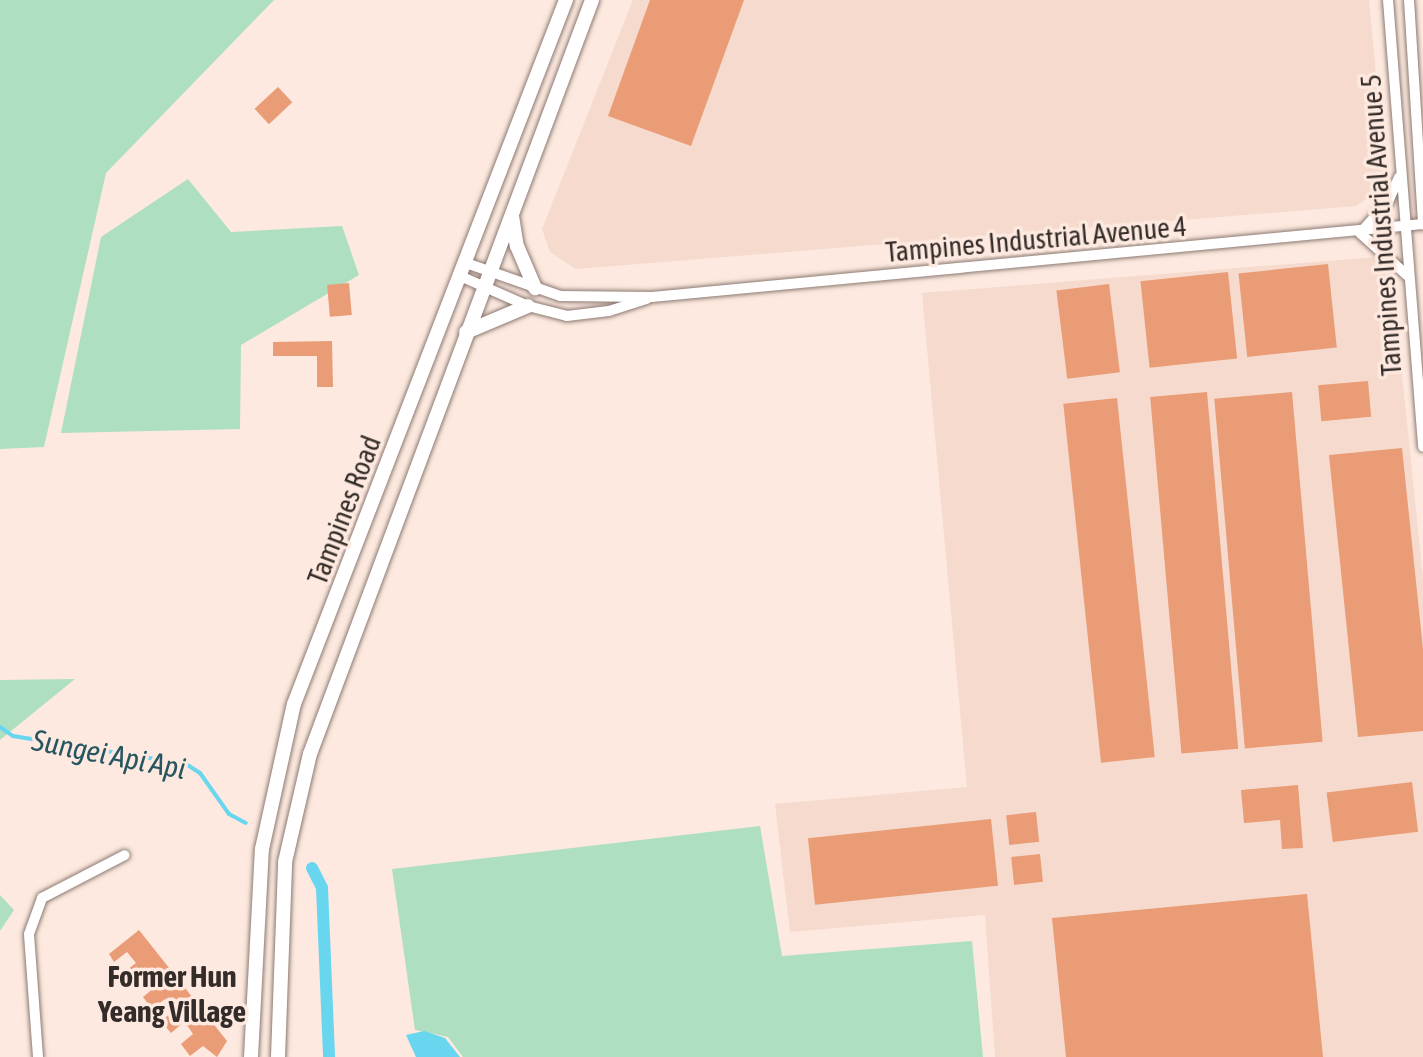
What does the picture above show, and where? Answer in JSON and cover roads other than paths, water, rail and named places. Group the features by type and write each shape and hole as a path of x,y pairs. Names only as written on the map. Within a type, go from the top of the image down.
{"main road":[{"name":"Tampines Road","path":"251,1057 262,849 294,704 566,0"},
{"name":"Tampines Road","path":"278,1057 285,862 297,803 329,696 592,0"},
{"path":"512,216 519,254 535,288"},
{"path":"466,332 528,306"},
{"path":"278,1040 284,1057"}],"street":[{"name":"Tampines Industrial Avenue 5","path":"1388,0 1423,447"},
{"name":"Tampines Industrial Avenue 5","path":"1409,0 1423,225"},
{"path":"1402,168 1388,202 1360,233 1408,276"},
{"name":"Tampines Industrial Avenue 4","path":"487,280 535,288 560,296 652,297 1423,225"},
{"name":"Tampines Industrial Avenue 4","path":"463,269 528,306 567,316 609,311 652,297"},
{"path":"38,1057 29,934 42,898 125,855"},
{"path":"36,1033 47,1057"}],"water":[{"path":"424,1031 445,1038 460,1057 416,1057 406,1035"}],"waterway":[{"name":"Sungei Api Api","path":"0,727 13,736 186,764 200,773 229,814 246,823"},
{"name":"Sungei Api Api","path":"312,868 322,888 329,1057"}],"district":[{"name":"Former Hun Yeang Village","path":"172,993"}]}
